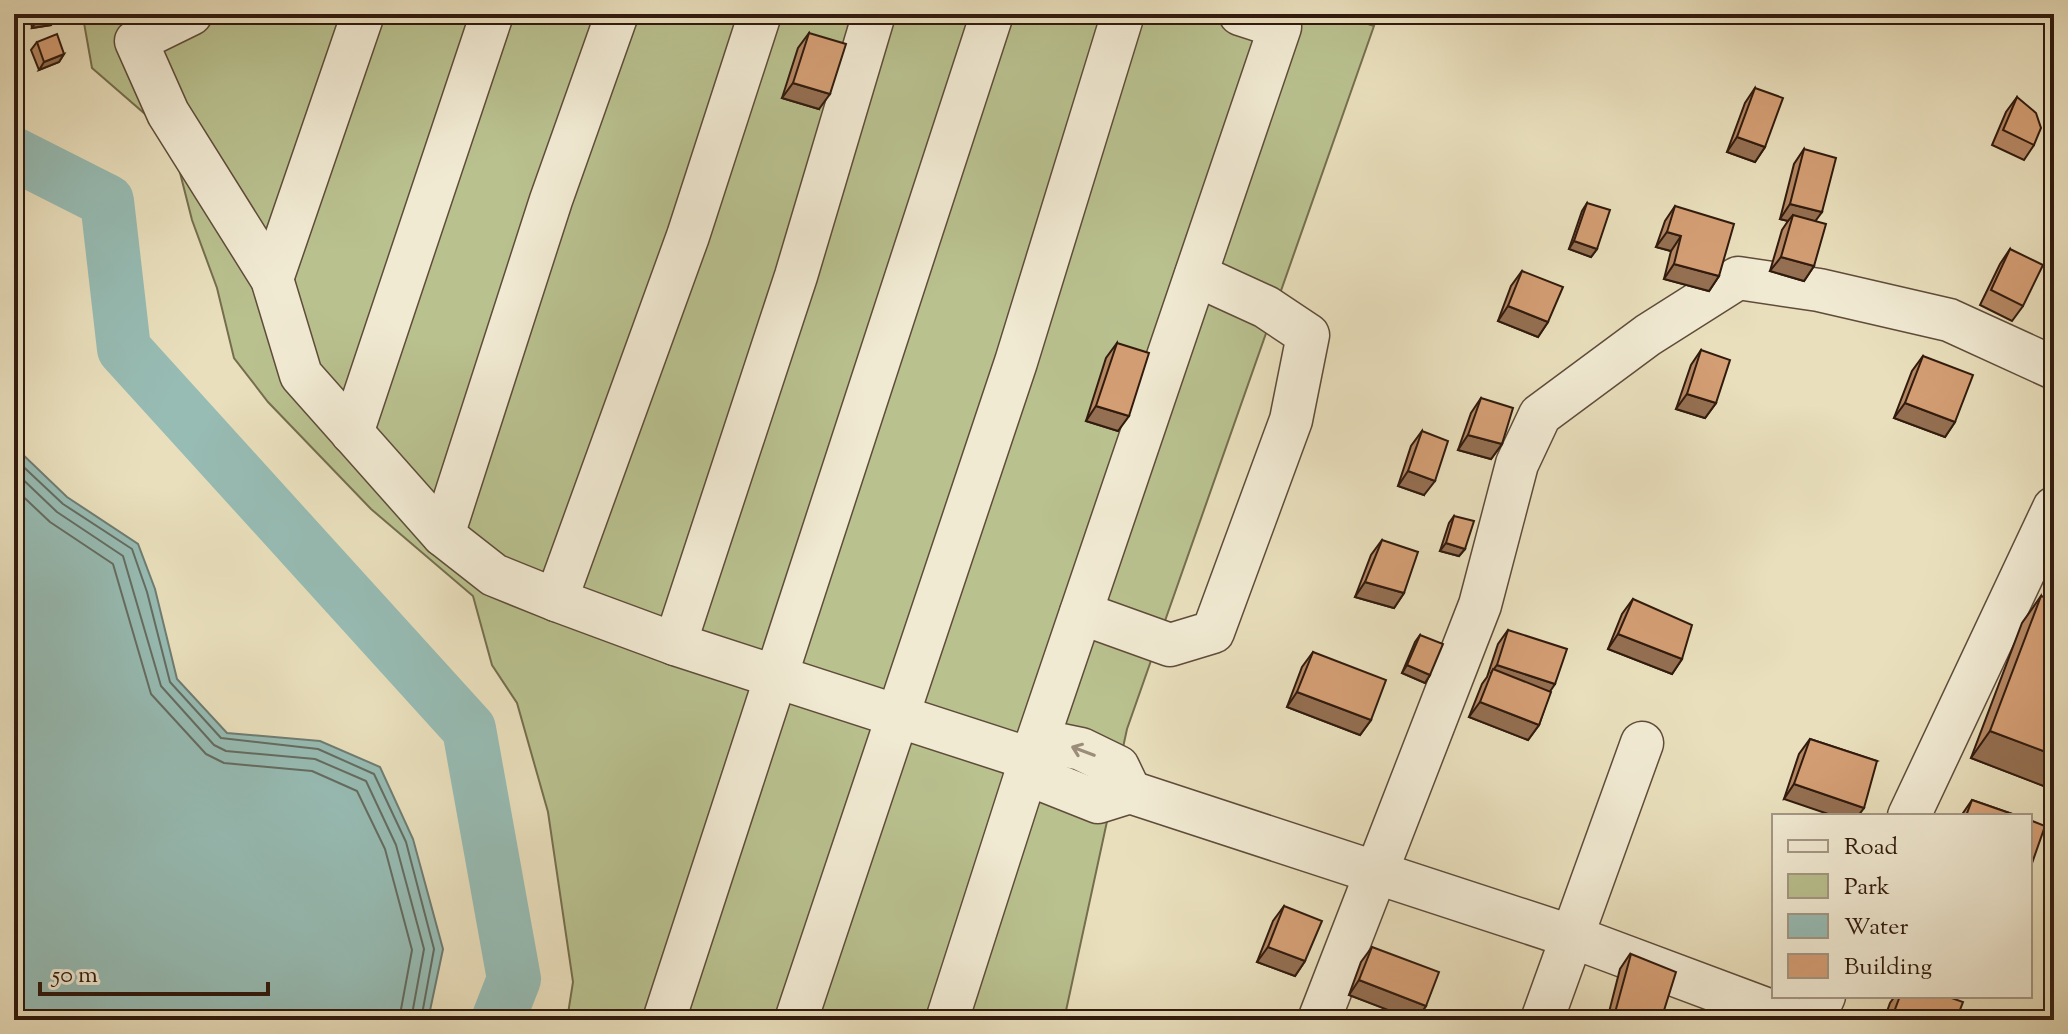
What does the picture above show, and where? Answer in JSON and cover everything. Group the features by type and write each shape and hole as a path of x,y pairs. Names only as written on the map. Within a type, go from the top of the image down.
{"street":[{"path":"191,14 136,41 168,113 272,279 301,375 443,535 494,575 556,600 675,644 1029,756"},
{"path":"272,279 363,14"},
{"path":"352,433 492,14"},
{"path":"443,535 551,200 617,14"},
{"path":"556,600 688,236 760,14"},
{"path":"675,644 796,276 874,14"},
{"path":"664,1020 992,14"},
{"path":"796,1020 1016,362 1123,14"},
{"path":"947,1020 1029,756 1081,613 1280,27 1240,14"},
{"path":"1081,613 1170,645 1213,632 1291,420 1308,335 1266,307 1196,275"},
{"path":"1319,1020 1374,871 1480,605 1517,464 1540,415 1648,335 1738,278 1819,290 1949,320 2054,368"},
{"path":"1910,814 2054,508"},
{"path":"1542,1020 1642,743"},
{"path":"1029,756 1035,777 1098,802 1130,792 1573,937 1795,1020"},
{"path":"1813,1020 1823,998"}],"green space":[{"path":"89,14 1338,14 1374,26 1127,729 1064,1020 567,1020 573,982 548,812 517,703 492,665 473,596 371,509 268,402 234,358 217,288 192,220 176,157 145,114 92,68 84,23"}],"water":[{"path":"14,437 18,450 67,497 138,544 155,589 177,679 227,733 320,741 380,767 413,839 443,949 428,1020 30,1020 14,1010"}],"building":[{"path":"36,14 56,14 57,18 37,20"},
{"path":"809,33 846,44 830,94 793,83"},
{"path":"57,34 64,54 44,62 37,42"},
{"path":"1755,88 1783,98 1765,147 1737,137"},
{"path":"2017,97 2036,113 2041,128 2034,145 2003,130"},
{"path":"1804,149 1836,158 1822,212 1790,204"},
{"path":"1587,203 1610,210 1597,249 1574,241"},
{"path":"1675,206 1734,224 1719,276 1674,264 1681,236 1667,232"},
{"path":"1793,215 1826,224 1814,266 1781,257"},
{"path":"2010,249 2043,265 2023,306 1991,290"},
{"path":"1522,271 1563,287 1548,322 1508,306"},
{"path":"1117,343 1149,353 1129,416 1096,406"},
{"path":"1701,350 1730,360 1716,403 1687,394"},
{"path":"1923,356 1973,375 1955,422 1905,403"},
{"path":"1481,398 1513,408 1502,444 1468,435"},
{"path":"1422,431 1448,441 1435,481 1408,471"},
{"path":"1454,516 1474,521 1465,549 1446,543"},
{"path":"1382,540 1418,552 1404,593 1365,582"},
{"path":"2041,596 2054,600 2054,755 1990,731"},
{"path":"1633,599 1692,625 1682,659 1618,634"},
{"path":"1508,630 1567,649 1555,684 1497,665"},
{"path":"1420,635 1443,644 1430,675 1407,665"},
{"path":"1313,652 1386,680 1371,720 1297,692"},
{"path":"1493,669 1551,692 1539,725 1480,702"},
{"path":"1810,739 1877,761 1864,808 1794,784"},
{"path":"1972,800 2012,814 1967,814"},
{"path":"2032,821 2045,826 2032,863"},
{"path":"1284,906 1322,921 1305,961 1268,947"},
{"path":"1372,947 1439,972 1426,1006 1359,980"},
{"path":"1631,954 1676,972 1661,1020 1613,1020"},
{"path":"1899,998 1952,998 1963,1002 1956,1020 1891,1020"}],"waterway":[{"path":"14,154 107,201 124,349 469,729 514,979 498,1020"}]}
